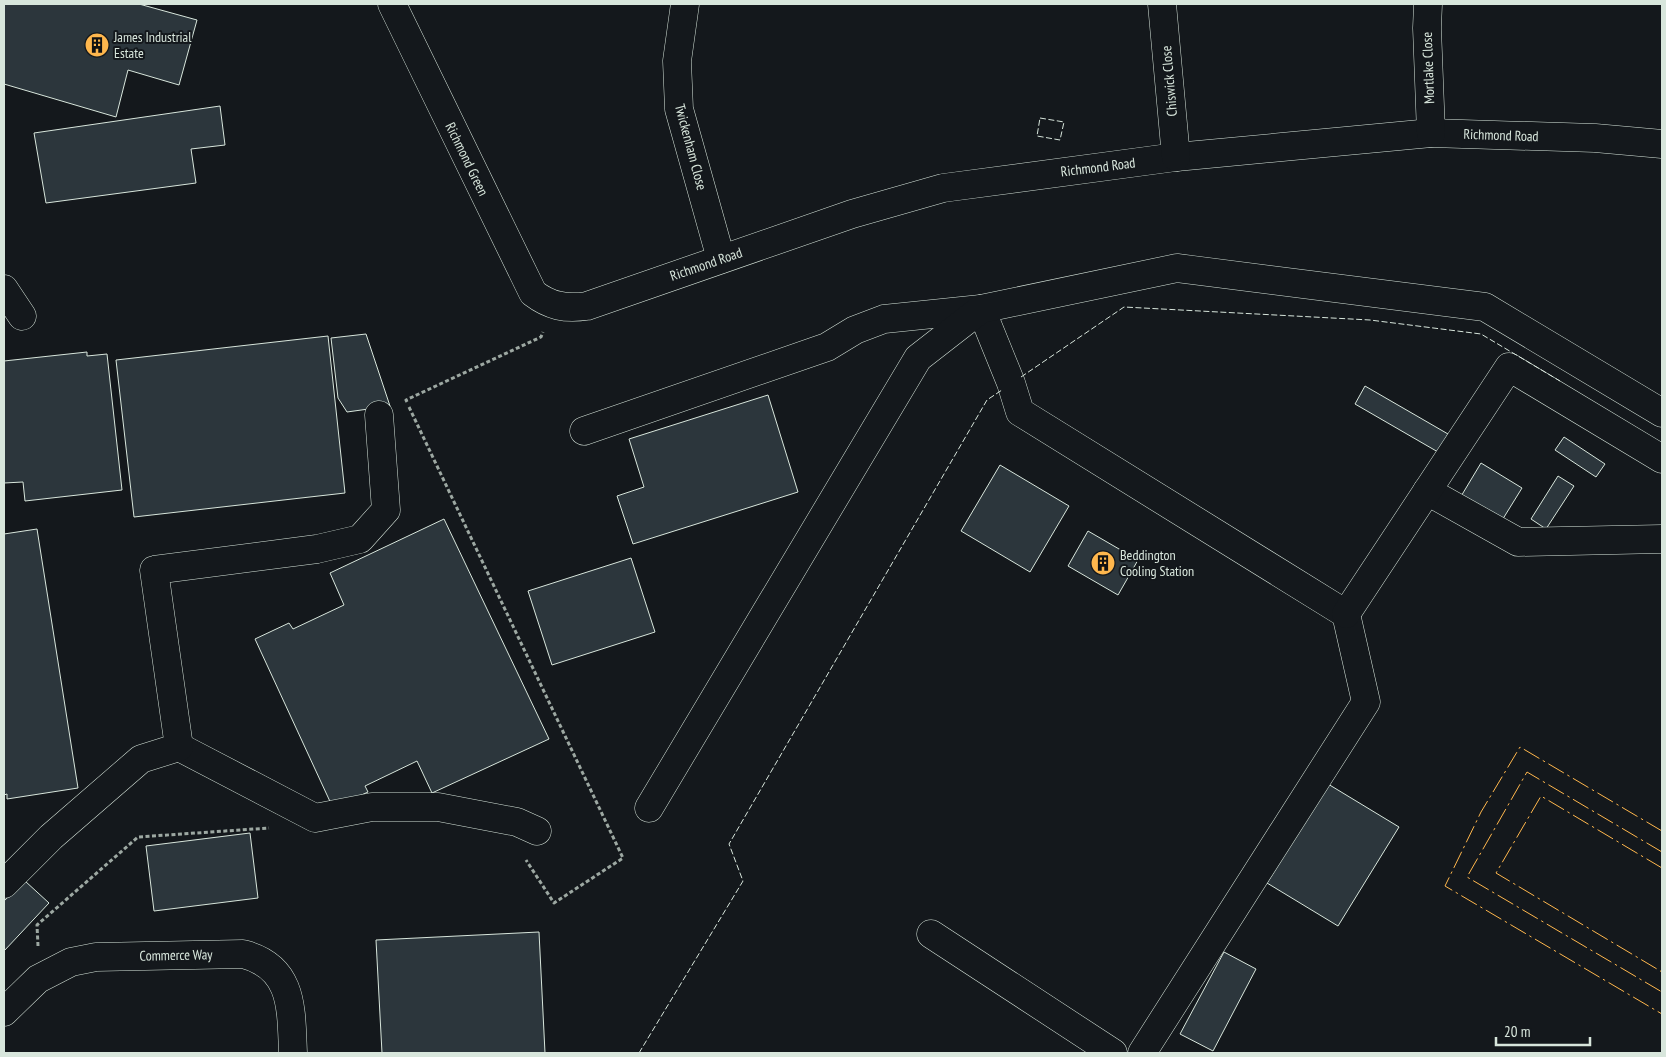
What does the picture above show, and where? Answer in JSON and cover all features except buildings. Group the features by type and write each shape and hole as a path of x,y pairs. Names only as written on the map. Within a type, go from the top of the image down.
{"street":[{"name":"Richmond Green","path":"392,4 533,293 553,306"},
{"name":"Twickenham Close","path":"685,4 677,61 679,110 721,259"},
{"name":"Chiswick Close","path":"1162,4 1176,157"},
{"name":"Mortlake Close","path":"1428,4 1426,28 1431,133"},
{"name":"Richmond Road","path":"553,306 569,308 587,306 852,214 944,188 1176,157 1431,133 1662,144"},
{"path":"584,431 827,346 856,330 884,319 981,309 1177,268 1485,307 1662,413"},
{"path":"4,289 22,316"},
{"path":"981,309 1011,383 1020,412 1346,614 1366,702 1142,1053"},
{"path":"649,808 918,358 981,309"},
{"path":"1346,614 1509,367 1662,459"},
{"path":"179,747 154,570 317,549 360,539 386,510 379,415"},
{"path":"1427,491 1518,542 1662,538"},
{"path":"4,884 51,837 141,758 179,747 315,818 372,807 438,807 517,822 536,831"},
{"path":"931,934 1114,1053"},
{"name":"Commerce Way","path":"4,1012 38,980 71,962 96,957 243,954 257,957 270,966 286,988 291,1012 293,1053"}],"path":[{"path":"523,855 554,902 623,858 406,400 541,336 553,306"},
{"path":"38,980 37,925 138,837 277,828"}],"fence":[{"path":"1040,118 1064,122 1060,140 1037,136 1040,118"},
{"path":"1021,377 1124,307 1370,320 1481,334 1560,381"},
{"path":"639,1053 743,881 729,844 987,400 1002,390"}],"power":[{"path":"1662,831 1520,747 1481,812 1445,886 1662,1014"},
{"path":"1662,852 1527,772 1467,877 1662,992"},
{"path":"1662,868 1541,796 1496,873 1662,972"}],"place":[{"name":"James Industrial Estate","path":"97,45"},
{"name":"Beddington Cooling Station","path":"1103,563"}]}
